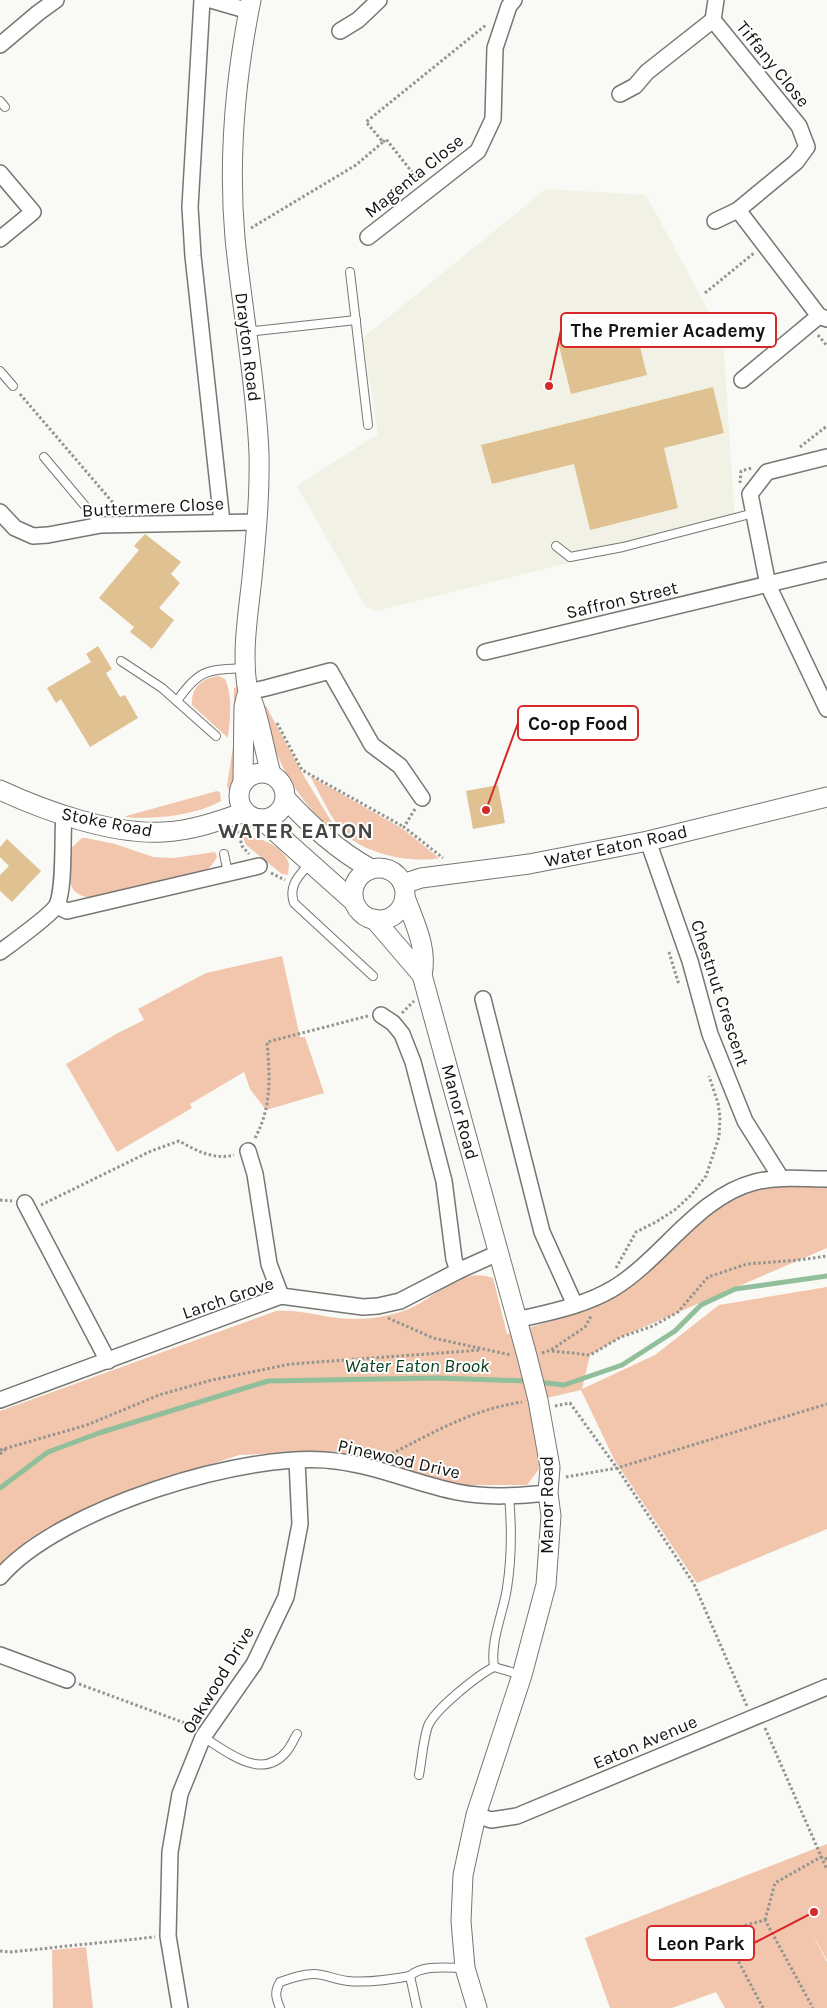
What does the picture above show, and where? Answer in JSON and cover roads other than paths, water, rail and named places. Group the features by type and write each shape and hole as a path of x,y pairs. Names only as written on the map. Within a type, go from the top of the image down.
{"street":[{"path":"0,45 56,0"},
{"path":"202,0 190,207 194,266 222,522"},
{"path":"211,0 250,5"},
{"path":"340,31 358,20 379,0"},
{"name":"Magenta Close","path":"368,238 478,151 493,119 495,48 509,6 514,0"},
{"name":"Tiffany Close","path":"715,221 738,210 796,162 807,147 799,126 713,20 716,0"},
{"name":"Drayton Road","path":"250,5 241,51 234,119 232,165 235,237 258,428 260,483 258,522 246,633 246,668 248,693 254,706 271,774"},
{"path":"620,94 635,86 647,72 713,20"},
{"path":"0,173 32,212 0,239"},
{"path":"738,210 823,318 742,380"},
{"path":"827,457 767,472 750,494 768,585 827,710"},
{"name":"Buttermere Close","path":"0,512 15,528 33,536 101,526 258,522"},
{"name":"Saffron Street","path":"485,652 827,570"},
{"path":"248,693 330,671 372,745 400,766 422,798"},
{"name":"Drayton Road","path":"243,781 244,707 248,693"},
{"path":"354,901 353,890 356,883 360,876 371,869 382,868 391,871 398,876 404,890 402,906 393,916 386,919 374,919 364,915 354,901 253,815 239,800 238,793 243,781 258,773 271,774 282,783 285,798 326,839 351,858 371,869"},
{"name":"Stoke Road","path":"0,790 64,815 111,826 162,832 194,828 253,815"},
{"name":"Water Eaton Road","path":"404,890 421,878 529,864 648,841 827,797"},
{"path":"253,815 274,815 279,811 285,798"},
{"path":"0,952 57,906 61,881 64,815"},
{"name":"Chestnut Crescent","path":"648,841 690,961 710,1034 745,1121 781,1178"},
{"path":"57,906 67,911 259,866"},
{"name":"Manor Road","path":"404,890 422,943 424,982 527,1358 550,1466 548,1493 551,1516 546,1585 522,1675 476,1815 463,1875 461,1922 465,1968 476,2008"},
{"name":"Manor Road","path":"374,919 424,982"},
{"path":"483,1000 542,1232 574,1305"},
{"path":"387,1019 405,1039 413,1062 444,1181 454,1259 458,1271"},
{"path":"248,1152 255,1174 269,1264 281,1296"},
{"path":"517,1320 574,1305 601,1295 632,1275 698,1216 725,1196 755,1182 781,1178 827,1179"},
{"path":"27,1207 108,1362"},
{"name":"Larch Grove","path":"0,1400 108,1362 281,1296 363,1307 378,1306 400,1301 498,1253"},
{"name":"Pinewood Drive","path":"0,1577 8,1567 39,1544 95,1513 155,1489 245,1465 297,1461 335,1461 366,1467 458,1492 509,1496 548,1493"},
{"name":"Oakwood Drive","path":"180,2008 168,1936 170,1852 180,1794 203,1738 254,1664 286,1597 300,1524 297,1461"},
{"path":"0,1655 66,1680"},
{"name":"Eaton Avenue","path":"476,1815 491,1820 517,1816 827,1687"}],"lane":[{"path":"350,272 368,426"},
{"path":"246,332 356,320"},
{"path":"0,370 13,386"},
{"path":"44,457 101,526"},
{"path":"556,546 570,557 623,547 754,512"},
{"path":"121,662 158,685 216,736"},
{"path":"177,701 188,685 200,675 217,669 246,668"},
{"path":"224,854 228,873"},
{"path":"310,863 294,882 292,888 294,904 373,976"},
{"path":"494,1667 492,1655 507,1588 513,1534 509,1496"},
{"path":"419,1775 428,1726 436,1713 483,1672 494,1667 522,1675"},
{"path":"203,1738 242,1761 264,1765 277,1760 287,1751 297,1734"},
{"path":"280,2008 275,1996 277,1988 280,1982 295,1976 315,1974 348,1981 367,1982 410,1976 414,1972 424,1969 465,1968"},
{"path":"410,1976 417,2008"}],"waterway":[{"name":"Water Eaton Brook","path":"538,1382 564,1385 622,1365 675,1331 701,1305 735,1289 827,1276"},
{"name":"Water Eaton Brook","path":"0,1488 48,1452 99,1433 268,1381 437,1378 529,1381"}],"place":[{"name":"The Premier Academy","path":"549,386"},
{"name":"Co-op Food","path":"486,810"},
{"name":"Leon Park","path":"814,1912"}],"district":[{"name":"WATER EATON","path":"296,830"}]}
